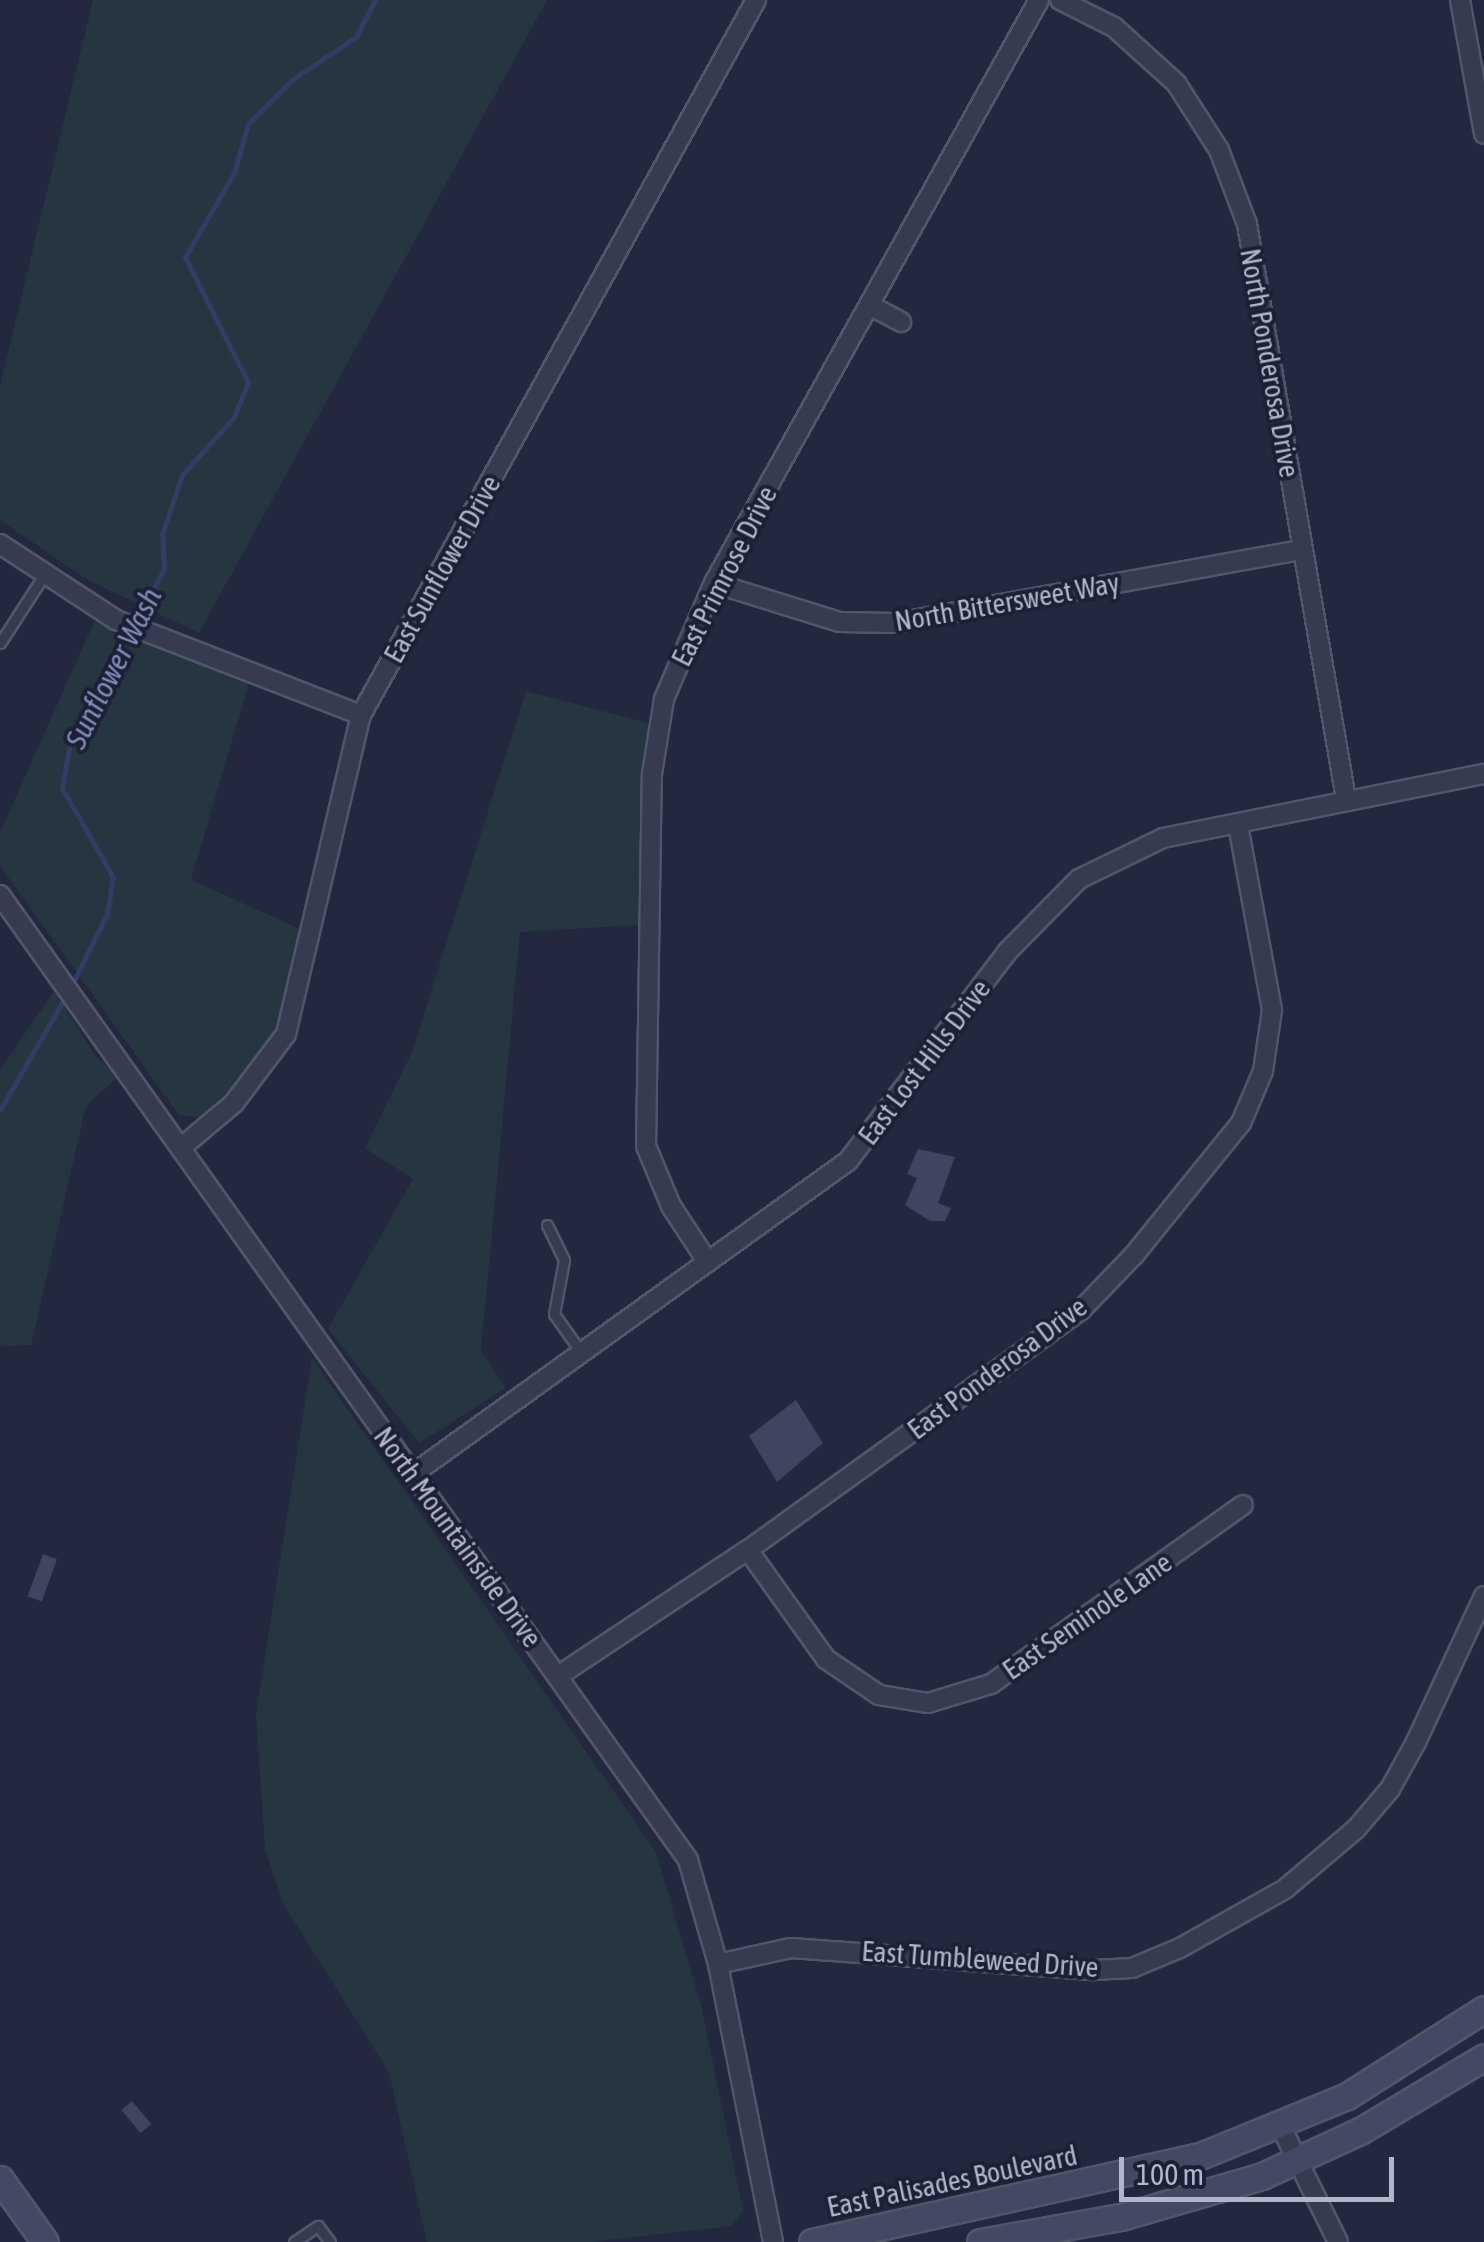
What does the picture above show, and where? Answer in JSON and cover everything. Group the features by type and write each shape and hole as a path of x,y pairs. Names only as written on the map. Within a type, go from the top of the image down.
{"street":[{"name":"East Sunflower Drive","path":"184,1146 234,1103 286,1034 362,715 756,0"},
{"name":"East Primrose Drive","path":"707,1261 671,1206 646,1146 652,774 664,700 714,583 873,307 1040,0"},
{"name":"North Ponderosa Drive","path":"1060,0 1149,55 1176,82 1219,150 1247,224 1346,799"},
{"path":"1460,0 1484,134"},
{"path":"873,307 901,322"},
{"path":"0,544 116,620 362,715"},
{"name":"North Bittersweet Way","path":"714,583 838,622 895,624 1302,550"},
{"name":"East Lost Hills Drive","path":"413,1474 848,1161 1007,952 1080,880 1163,838 1484,774"},
{"name":"East Ponderosa Drive","path":"558,1676 748,1550 1080,1310 1134,1255 1240,1123 1263,1071 1272,1010 1238,824"},
{"name":"North Mountainside Drive","path":"3,905 184,1146 688,1860 718,1964 774,2242"},
{"name":"East Seminole Lane","path":"748,1550 826,1659 879,1694 928,1703 990,1684 1244,1506"},
{"name":"East Tumbleweed Drive","path":"718,1964 791,1948 1094,1970 1132,1968 1180,1948 1285,1889 1356,1828 1390,1789 1484,1596"},
{"name":"East Palisades Boulevard","path":"812,2242 1130,2174 1281,2127 1347,2096 1484,2009"},
{"path":"980,2242 1122,2217 1297,2159 1417,2100 1484,2056"},
{"path":"1281,2127 1338,2242"},
{"path":"0,2179 45,2242"}],"lane":[{"path":"0,643 44,576"},
{"path":"546,1226 564,1260 554,1314 582,1352"},
{"path":"294,2242 318,2226 330,2242"}],"shaded area":[{"path":"93,0 547,0 199,633 88,580 0,520 0,386"},
{"path":"95,620 249,683 191,880 300,929 283,1009 269,1043 253,1068 199,1118 179,1115 0,866 0,833"},
{"path":"526,691 648,723 638,925 520,932 481,1351 506,1388 419,1443 328,1329 413,1179 365,1148 412,1052"},
{"path":"54,991 96,1057 120,1075 86,1106 31,1345 0,1346 0,1070"},
{"path":"312,1358 656,1852 702,2009 743,2211 731,2226 590,2242 427,2242 389,2072 284,1905 265,1849 256,1714"}],"building":[{"path":"918,1149 955,1157 938,1203 951,1208 945,1221 930,1221 905,1205 917,1178 907,1174"},
{"path":"796,1400 823,1443 777,1482 749,1436"},
{"path":"43,1554 57,1559 42,1601 28,1596"},
{"path":"132,2101 151,2124 141,2133 121,2110"}],"waterway":[{"name":"Sunflower Wash","path":"72,985 107,914 113,877 62,788 70,743 164,569 162,534 182,475 234,417 248,382 185,257 234,173 248,124 293,79 356,37 375,0"},
{"name":"Sunflower Wash","path":"0,1110 67,994"}]}
